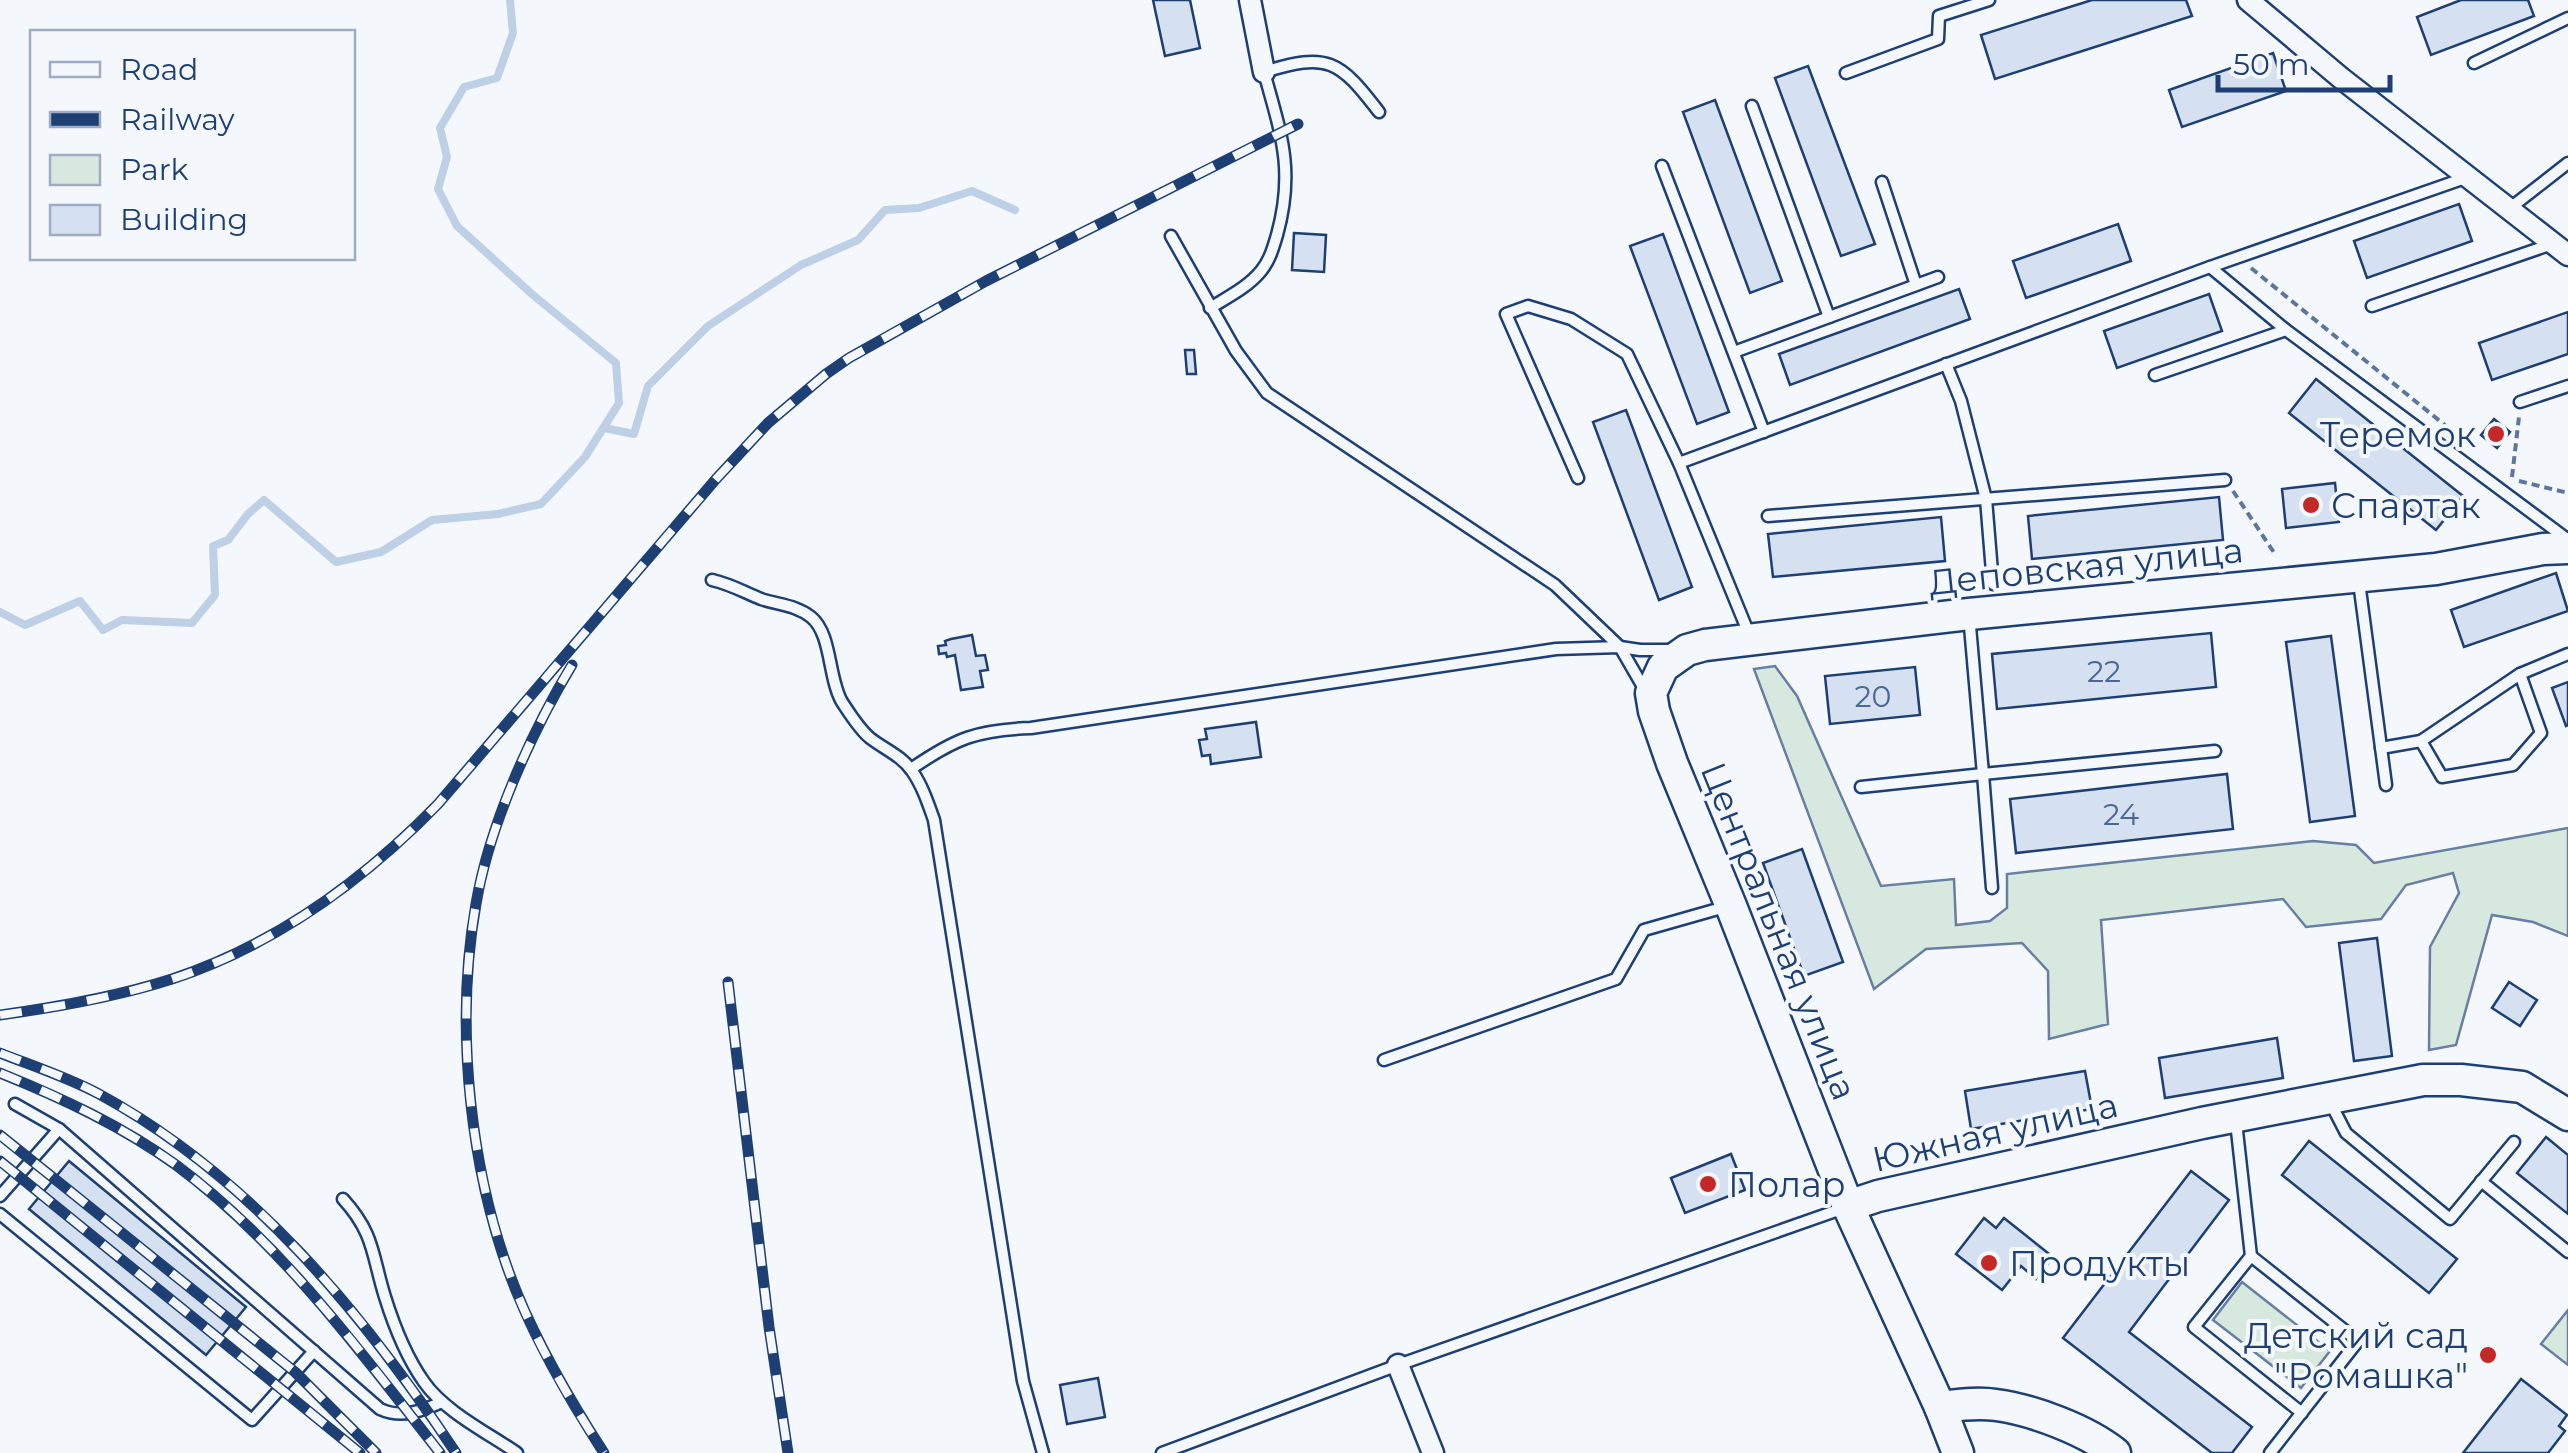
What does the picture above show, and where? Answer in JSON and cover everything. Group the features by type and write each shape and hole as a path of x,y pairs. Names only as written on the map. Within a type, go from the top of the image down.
{"street":[{"path":"1250,0 1264,72"},
{"path":"2248,0 2560,250"},
{"name":"Деповская улица","path":"1687,650 1969,614 2436,568 2568,548"},
{"path":"1654,711 1651,692 1656,678 1687,650"},
{"name":"Центральная улица","path":"1654,711 1848,1206 1958,1453"},
{"name":"Южная улица","path":"1848,1206 2235,1116 2423,1080 2522,1086 2568,1115"},
{"path":"1398,1365 1433,1453"},
{"path":"1940,1406 1993,1404 2016,1409 2058,1423 2115,1453"}],"lane":[{"path":"1846,73 1938,39 1938,16 1989,0"},
{"path":"2474,62 2568,18"},
{"path":"1210,308 1259,274 1268,262 1280,224 1286,170 1282,132 1264,72 1307,62 1334,65 1358,85 1379,112"},
{"path":"1752,106 1829,317"},
{"path":"2509,209 2568,164"},
{"path":"1662,166 1764,432"},
{"path":"1679,463 2237,257 2468,177"},
{"path":"1882,182 1916,286"},
{"path":"1171,236 1246,369 1266,393 1555,585 1620,646 1654,711"},
{"path":"2372,306 2560,250"},
{"path":"2210,267 2286,330 2568,540"},
{"path":"1734,352 1938,277"},
{"path":"1578,478 1506,314 1528,306 1572,319 1628,354 1679,463 1751,640"},
{"path":"2155,374 2286,330"},
{"path":"1946,364 1961,400 1986,500 1993,584"},
{"path":"2520,402 2568,386"},
{"path":"1768,516 2225,480"},
{"path":"2358,576 2386,785"},
{"path":"712,580 764,600 790,605 813,618 823,632 840,698 869,737 911,768 927,800 934,820 1023,1381 1043,1453"},
{"path":"1969,614 1992,888"},
{"path":"911,768 986,730 1031,728 1556,649 1620,646 1687,650"},
{"path":"2382,748 2421,741 2520,674 2568,654"},
{"path":"2421,741 2442,777 2513,765 2541,733 2520,674"},
{"path":"1861,787 2215,751"},
{"path":"1384,1060 1616,979 1644,930 1731,906"},
{"path":"2327,1097 2346,1133 2450,1219 2514,1142"},
{"path":"15,1104 59,1129 380,1409 398,1415 442,1402"},
{"path":"2235,1116 2250,1256 2194,1328 2302,1413"},
{"path":"0,1196 59,1129"},
{"path":"2481,1182 2568,1252"},
{"path":"342,1200 370,1237 385,1296 423,1381 442,1402 516,1453"},
{"name":"Южная улица","path":"1162,1453 1848,1206"},
{"path":"0,1214 252,1420 314,1351"},
{"path":"2250,1256 2358,1342 2270,1453"}],"path":[{"path":"2237,257 2451,430"},
{"path":"2512,479 2520,402"},
{"path":"2512,479 2526,490"},
{"path":"2512,479 2568,493"},
{"path":"2225,480 2274,554"}],"green space":[{"path":"1775,666 1797,696 1881,886 1954,879 1956,925 1990,921 2007,908 2007,874 2313,841 2356,845 2374,863 2568,828 2568,936 2533,922 2492,915 2456,1045 2429,1050 2430,947 2459,893 2453,873 2406,885 2381,919 2306,927 2283,899 2101,920 2108,1024 2049,1039 2048,971 2022,943 1926,949 1874,989 1754,669"},
{"path":"2242,1282 2330,1351 2301,1388 2213,1320"},
{"path":"2568,1310 2568,1365 2541,1344"}],"building":[{"path":"1153,0 1190,0 1200,48 1165,56"},
{"path":"2092,0 2186,0 2192,16 1995,79 1981,35"},
{"path":"2461,0 2528,0 2534,16 2431,55 2417,17"},
{"path":"2273,53 2286,91 2182,127 2169,90"},
{"path":"1808,66 1875,244 1841,256 1775,78"},
{"path":"1715,100 1782,281 1750,293 1683,112"},
{"path":"2459,204 2472,241 2367,278 2354,241"},
{"path":"2118,224 2131,261 2026,298 2013,261"},
{"path":"1294,233 1326,235 1324,272 1292,270"},
{"path":"1663,234 1729,412 1697,424 1630,246"},
{"path":"1959,289 1970,319 1790,385 1779,354"},
{"path":"2209,294 2222,331 2117,368 2104,331"},
{"path":"2568,312 2568,354 2492,380 2479,343"},
{"path":"1185,350 1194,350 1196,374 1187,374"},
{"path":"2316,379 2463,496 2436,530 2289,413"},
{"path":"1626,410 1692,587 1659,600 1593,422"},
{"name":"Теремок","path":"2494,419 2510,432 2497,448 2481,435"},
{"name":"Спартак","path":"2335,483 2339,522 2286,528 2282,489"},
{"path":"2219,497 2223,540 2032,559 2028,516"},
{"path":"1941,517 1945,561 1773,577 1768,534"},
{"path":"2556,573 2568,611 2464,647 2451,610"},
{"path":"2211,633 2216,687 1997,709 1992,654"},
{"path":"972,635 976,656 985,655 988,670 980,671 983,687 961,690 955,655 939,654 938,646"},
{"path":"2331,636 2355,816 2310,822 2286,642"},
{"path":"1915,667 1920,715 1830,724 1825,676"},
{"path":"2568,682 2568,725 2566,726 2552,688"},
{"path":"1256,722 1261,757 1211,764 1210,755 1202,756 1199,740 1207,739 1205,729"},
{"path":"2227,774 2233,829 2016,853 2010,799"},
{"path":"1802,849 1843,962 1804,976 1763,863"},
{"path":"2377,938 2392,1056 2354,1061 2339,943"},
{"path":"2509,982 2537,1000 2520,1026 2492,1008"},
{"path":"2277,1038 2283,1078 2165,1098 2159,1058"},
{"path":"2085,1071 2092,1109 1971,1129 1965,1091"},
{"path":"2546,1137 2568,1155 2568,1214 2517,1173"},
{"path":"2309,1141 2457,1259 2429,1293 2282,1175"},
{"name":"Полар","path":"1731,1154 1745,1190 1685,1213 1671,1178"},
{"path":"69,1161 246,1307 206,1355 29,1209"},
{"path":"2191,1171 2229,1200 2129,1332 2252,1427 2232,1453 2212,1453 2063,1338"},
{"path":"1984,1218 1996,1228 2004,1218 2053,1257 2036,1279 2021,1266 2002,1290 1956,1254"},
{"path":"1098,1378 1105,1417 1067,1424 1060,1385"},
{"path":"2521,1379 2567,1415 2559,1426 2565,1431 2548,1453 2463,1453"}],"waterway":[{"path":"0,612 25,625 80,601 103,630 122,620 192,623 215,595 213,546 228,540 264,500 336,562 381,552 432,520 498,514 541,504 585,457 619,403 616,363 457,226 438,189 447,157 440,128 464,87 497,78 513,33 510,0"},
{"path":"604,428 634,434 648,386 708,326 801,265 858,240 885,210 919,208 972,191 1015,210"}],"railway":[{"path":"0,1015 87,1001 172,979 246,948 316,908 379,859 438,804 716,479 768,423 826,374 986,281 1298,124"},
{"path":"572,665 514,781 482,874 470,951 467,1051 478,1152 501,1248 536,1334 604,1453"},
{"path":"728,982 788,1453"},
{"path":"0,1053 87,1088 154,1127 254,1206 342,1299 456,1453"},
{"path":"0,1073 113,1125 176,1165 214,1196 317,1300 440,1453"},
{"path":"0,1135 295,1372 376,1453"},
{"path":"0,1161 360,1453"}],"place":[{"name":"Теремок","path":"2496,434"},
{"name":"Спартак","path":"2311,505"},
{"name":"Полар","path":"1708,1184"},
{"name":"Продукты","path":"1989,1263"},
{"name":"Детский сад \"Ромашка\"","path":"2488,1355"}]}
